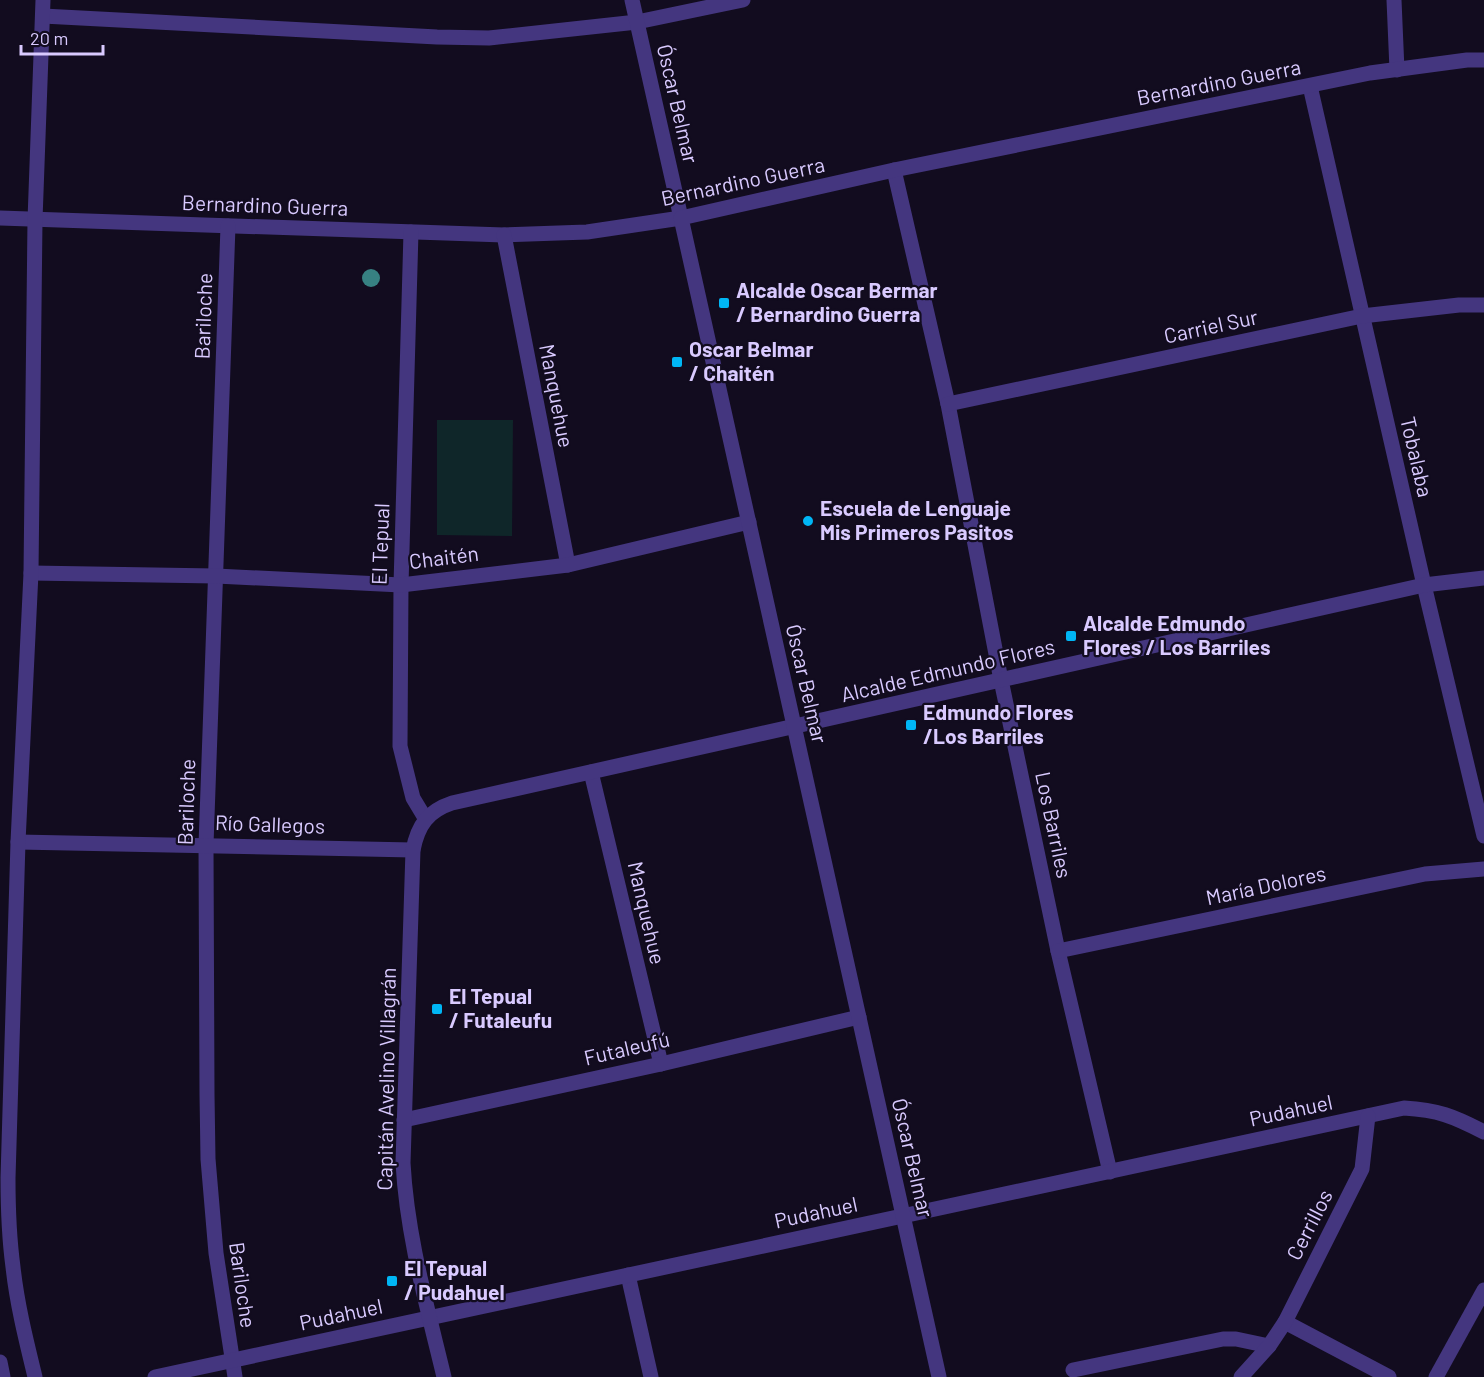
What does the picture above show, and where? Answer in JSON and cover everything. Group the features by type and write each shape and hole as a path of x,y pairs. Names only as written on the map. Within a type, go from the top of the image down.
{"street":[{"path":"35,1377 21,1319 13,1267 8,1178 18,842 31,573 35,220 44,0"},
{"name":"Óscar Belmar","path":"632,0 939,1377"},
{"path":"43,16 489,38 637,22 743,0"},
{"path":"1394,0 1397,70"},
{"name":"Bernardino Guerra","path":"0,219 504,235 587,232 681,218 894,170 1310,86 1397,70 1467,60 1484,60"},
{"name":"Tobalaba","path":"1310,86 1484,836"},
{"name":"Los Barriles","path":"894,170 948,404 1001,681 1058,951 1110,1172"},
{"name":"Bariloche","path":"228,226 206,844 208,1159 216,1253 235,1377"},
{"name":"El Tepual","path":"411,232 400,585 400,746 413,798 425,818"},
{"name":"Manquehue","path":"504,235 567,565"},
{"name":"Carriel Sur","path":"948,404 1362,316 1459,305 1484,305"},
{"name":"Chaitén","path":"31,573 216,576 400,585 567,565 749,522"},
{"name":"Alcalde Edmundo Flores","path":"425,818 441,807 452,803 1424,585 1484,578"},
{"name":"Manquehue","path":"591,772 661,1064"},
{"path":"413,850 415,839 425,818"},
{"name":"Río Gallegos","path":"18,842 206,844 413,850"},
{"name":"Capitán Avelino Villagrán","path":"413,850 403,1163 413,1244 444,1377"},
{"name":"María Dolores","path":"1058,951 1425,874 1484,869"},
{"name":"Futaleufú","path":"404,1120 661,1064 859,1017"},
{"name":"Pudahuel","path":"155,1377 1404,1108 1451,1115 1484,1132"},
{"name":"Cerrillos","path":"1241,1377 1269,1346 1285,1322 1362,1169 1368,1116"},
{"path":"628,1275 651,1377"},
{"path":"1436,1377 1484,1290"},
{"path":"1285,1322 1389,1377"},
{"path":"1073,1370 1223,1339 1269,1346"},
{"path":"0,1362 3,1377"}],"green space":[{"path":"437,420 513,420 512,536 437,535"}],"place":[{"name":"Alcalde Oscar Bermar / Bernardino Guerra","path":"724,303"},
{"name":"Oscar Belmar / Chaitén","path":"677,362"},
{"name":"Escuela de Lenguaje Mis Primeros Pasitos","path":"808,521"},
{"name":"Alcalde Edmundo Flores / Los Barriles","path":"1071,636"},
{"name":"Edmundo Flores /Los Barriles","path":"911,725"},
{"name":"El Tepual / Futaleufu","path":"437,1009"},
{"name":"El Tepual / Pudahuel","path":"392,1281"}]}
